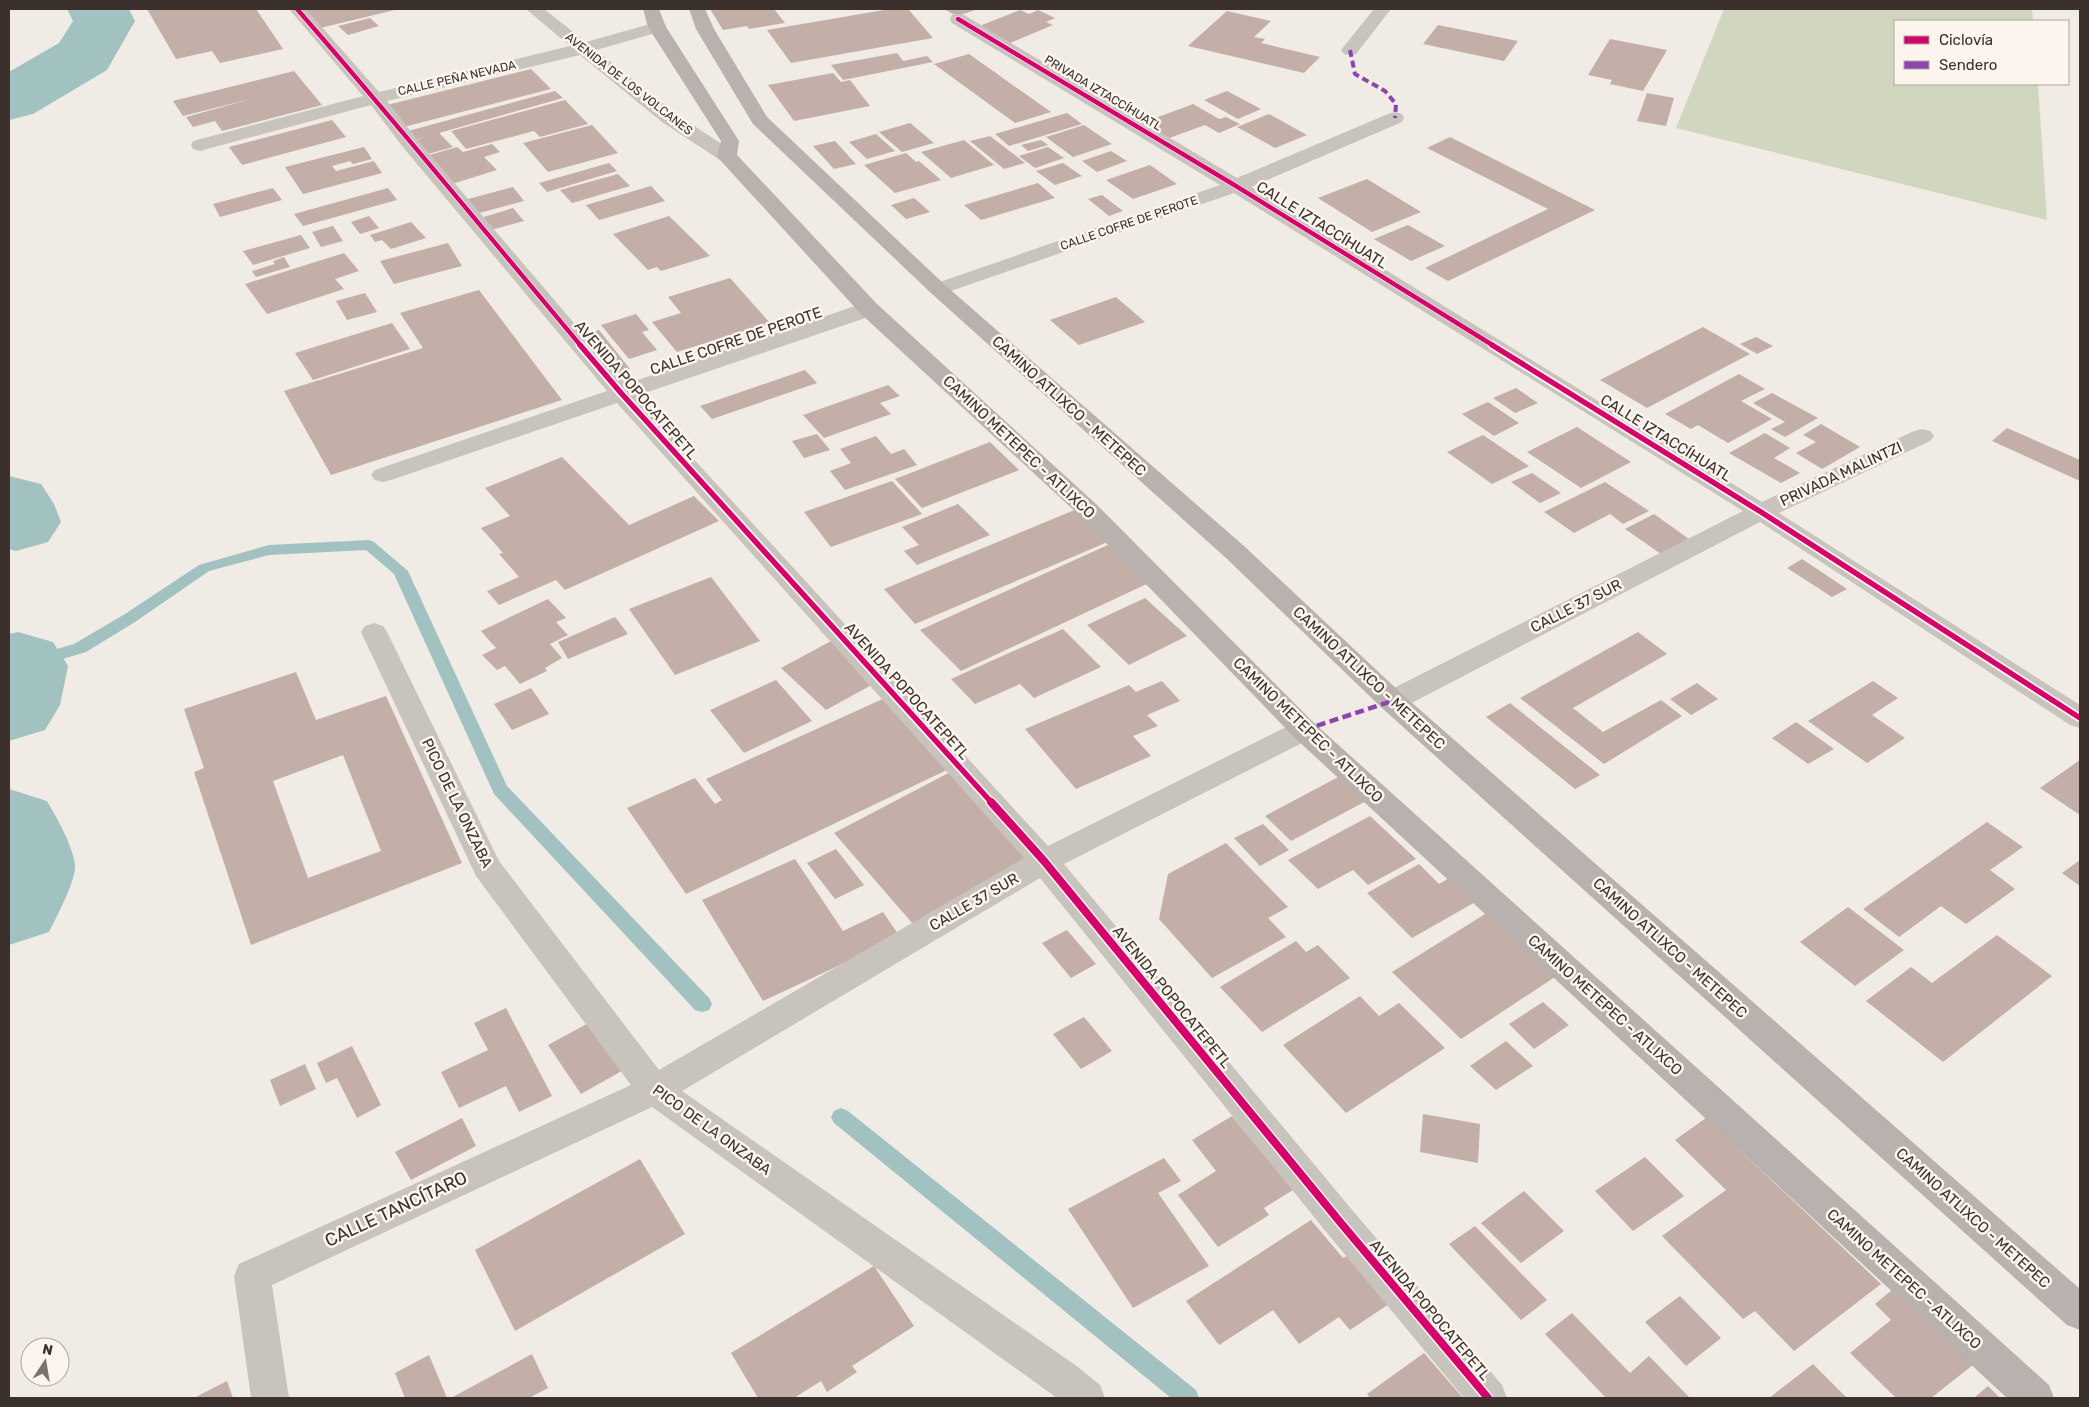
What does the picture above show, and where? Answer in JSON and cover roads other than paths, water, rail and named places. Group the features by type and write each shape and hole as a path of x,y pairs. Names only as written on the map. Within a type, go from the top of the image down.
{"main road":[{"name":"CAMINO ATLIXCO - METEPEC","path":"697,9 705,29 760,120 938,289 1235,552 1392,701 2080,1314"},
{"path":"654,18 730,141 727,156"},
{"name":"CAMINO METEPEC - ATLIXCO","path":"727,156 869,309 1086,509 1304,730 2035,1398"}],"street":[{"name":"AVENIDA POPOCATEPETL","path":"297,9 375,98 409,142 621,393 1044,861 1340,1222 1488,1398"},
{"name":"AVENIDA DE LOS VOLCANES","path":"534,9 581,49 669,118 727,156"},
{"path":"1350,50 1383,9"},
{"name":"CALLE PEÑA NEVADA","path":"200,145 375,98 581,49 654,18"},
{"name":"PRIVADA IZTACCÍHUATL","path":"958,20 1236,186"},
{"name":"CALLE COFRE DE PEROTE","path":"938,289 1236,186 1395,118"},
{"name":"CALLE IZTACCÍHUATL","path":"1236,186 1761,512 2080,718"},
{"name":"CALLE COFRE DE PEROTE","path":"384,475 869,309"},
{"name":"PRIVADA MALINTZI","path":"1761,512 1922,436"},
{"name":"CALLE 37 SUR","path":"1392,701 1761,512"},
{"name":"PICO DE LA ONZABA","path":"374,632 487,868 654,1090 1065,1380 1086,1398"},
{"name":"CALLE 37 SUR","path":"654,1090 1044,861 1304,730"},
{"name":"CALLE TANCÍTARO","path":"270,1398 252,1276 654,1090"}],"waterway":[{"path":"9,100 84,56 104,21 98,9"},
{"path":"9,504 16,522"},
{"path":"18,666 80,648 130,618 204,568 269,550 369,545 400,571 500,790 702,1004"},
{"path":"9,705 18,666"},
{"path":"9,830 20,866 9,901"},
{"path":"841,1117 1188,1398"}]}
